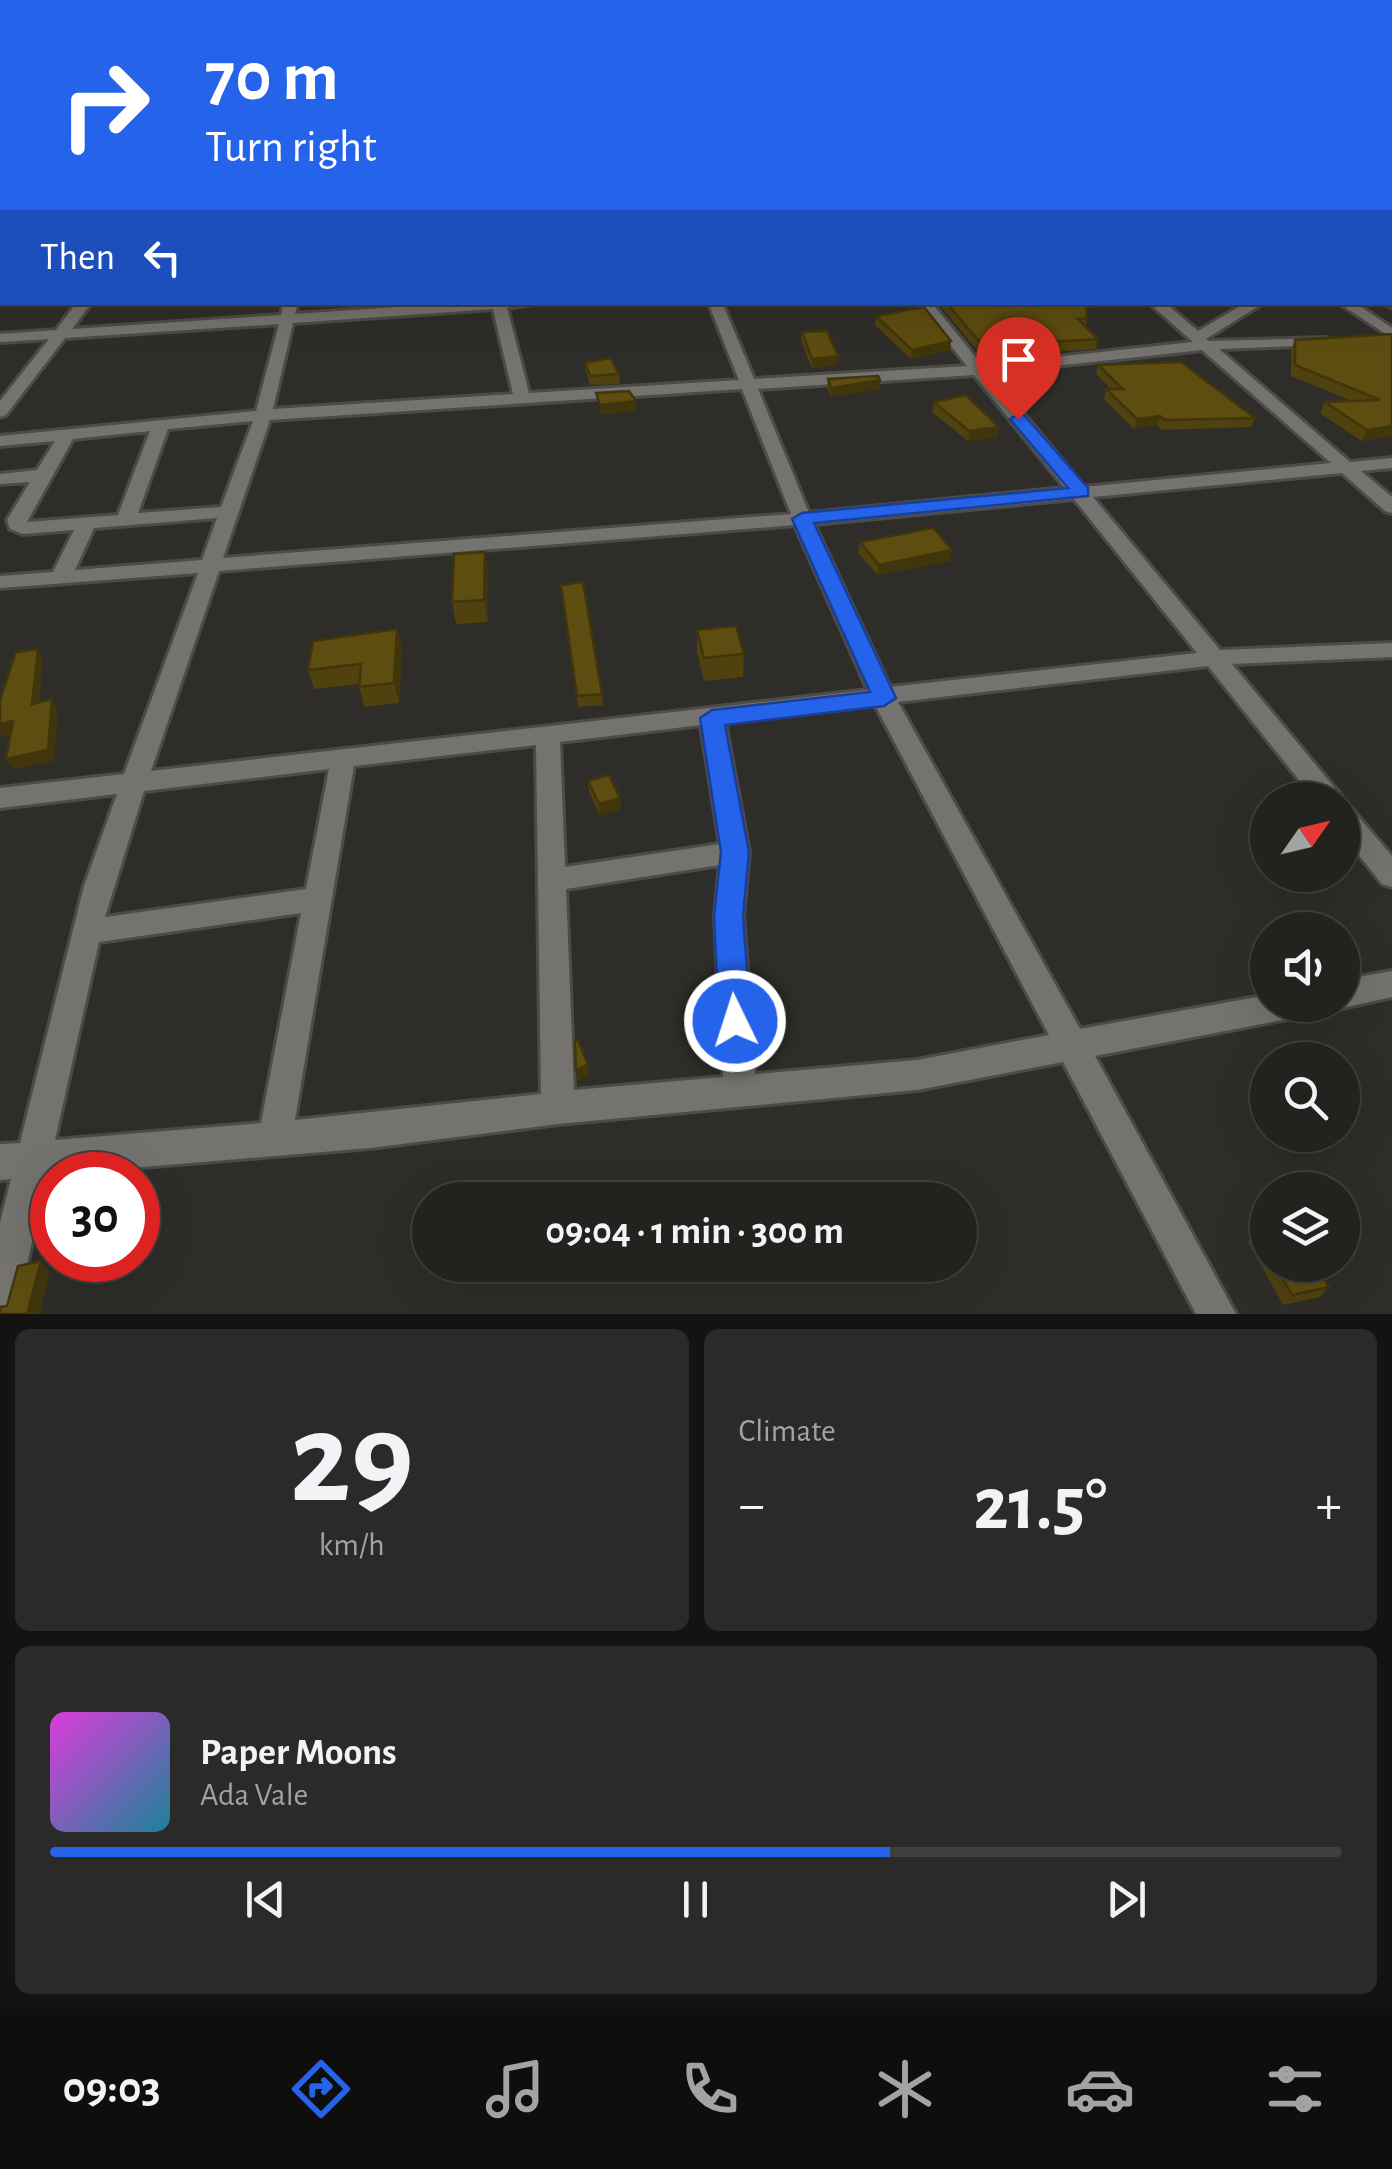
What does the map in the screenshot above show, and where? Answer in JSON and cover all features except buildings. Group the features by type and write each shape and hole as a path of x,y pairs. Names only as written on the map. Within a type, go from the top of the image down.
{"street":[{"path":"0,412 83,305"},
{"path":"0,338 290,311 468,305"},
{"path":"498,305 522,398"},
{"path":"716,305 751,383 802,519 884,698 1217,1314"},
{"path":"926,305 1315,782"},
{"path":"1159,305 1392,507"},
{"path":"1202,342 1254,305"},
{"path":"1348,305 1392,336"},
{"path":"35,1152 98,886 263,415 290,311"},
{"path":"1374,338 1392,336"},
{"path":"0,440 263,415 976,370 1202,342 1338,340"},
{"path":"126,520 161,425"},
{"path":"67,434 18,525 24,528 227,512"},
{"path":"0,582 802,519 1392,463"},
{"path":"0,479 43,476"},
{"path":"61,578 86,523"},
{"path":"0,798 548,738 1214,658 1390,651"},
{"path":"712,718 735,852 728,916 740,1091"},
{"path":"548,738 558,1108"},
{"path":"275,1138 343,759"},
{"path":"1360,837 1392,876"},
{"path":"554,880 735,852"},
{"path":"86,932 318,899"},
{"path":"1360,990 1392,984"},
{"path":"97,1152 370,1132 558,1108 918,1074 1250,1012"},
{"path":"0,1162 30,1158"},
{"path":"0,1300 30,1174"}],"route":[{"path":"735,1021 728,916 735,852 712,718 884,698 802,519 1082,492 1018,419"}]}
